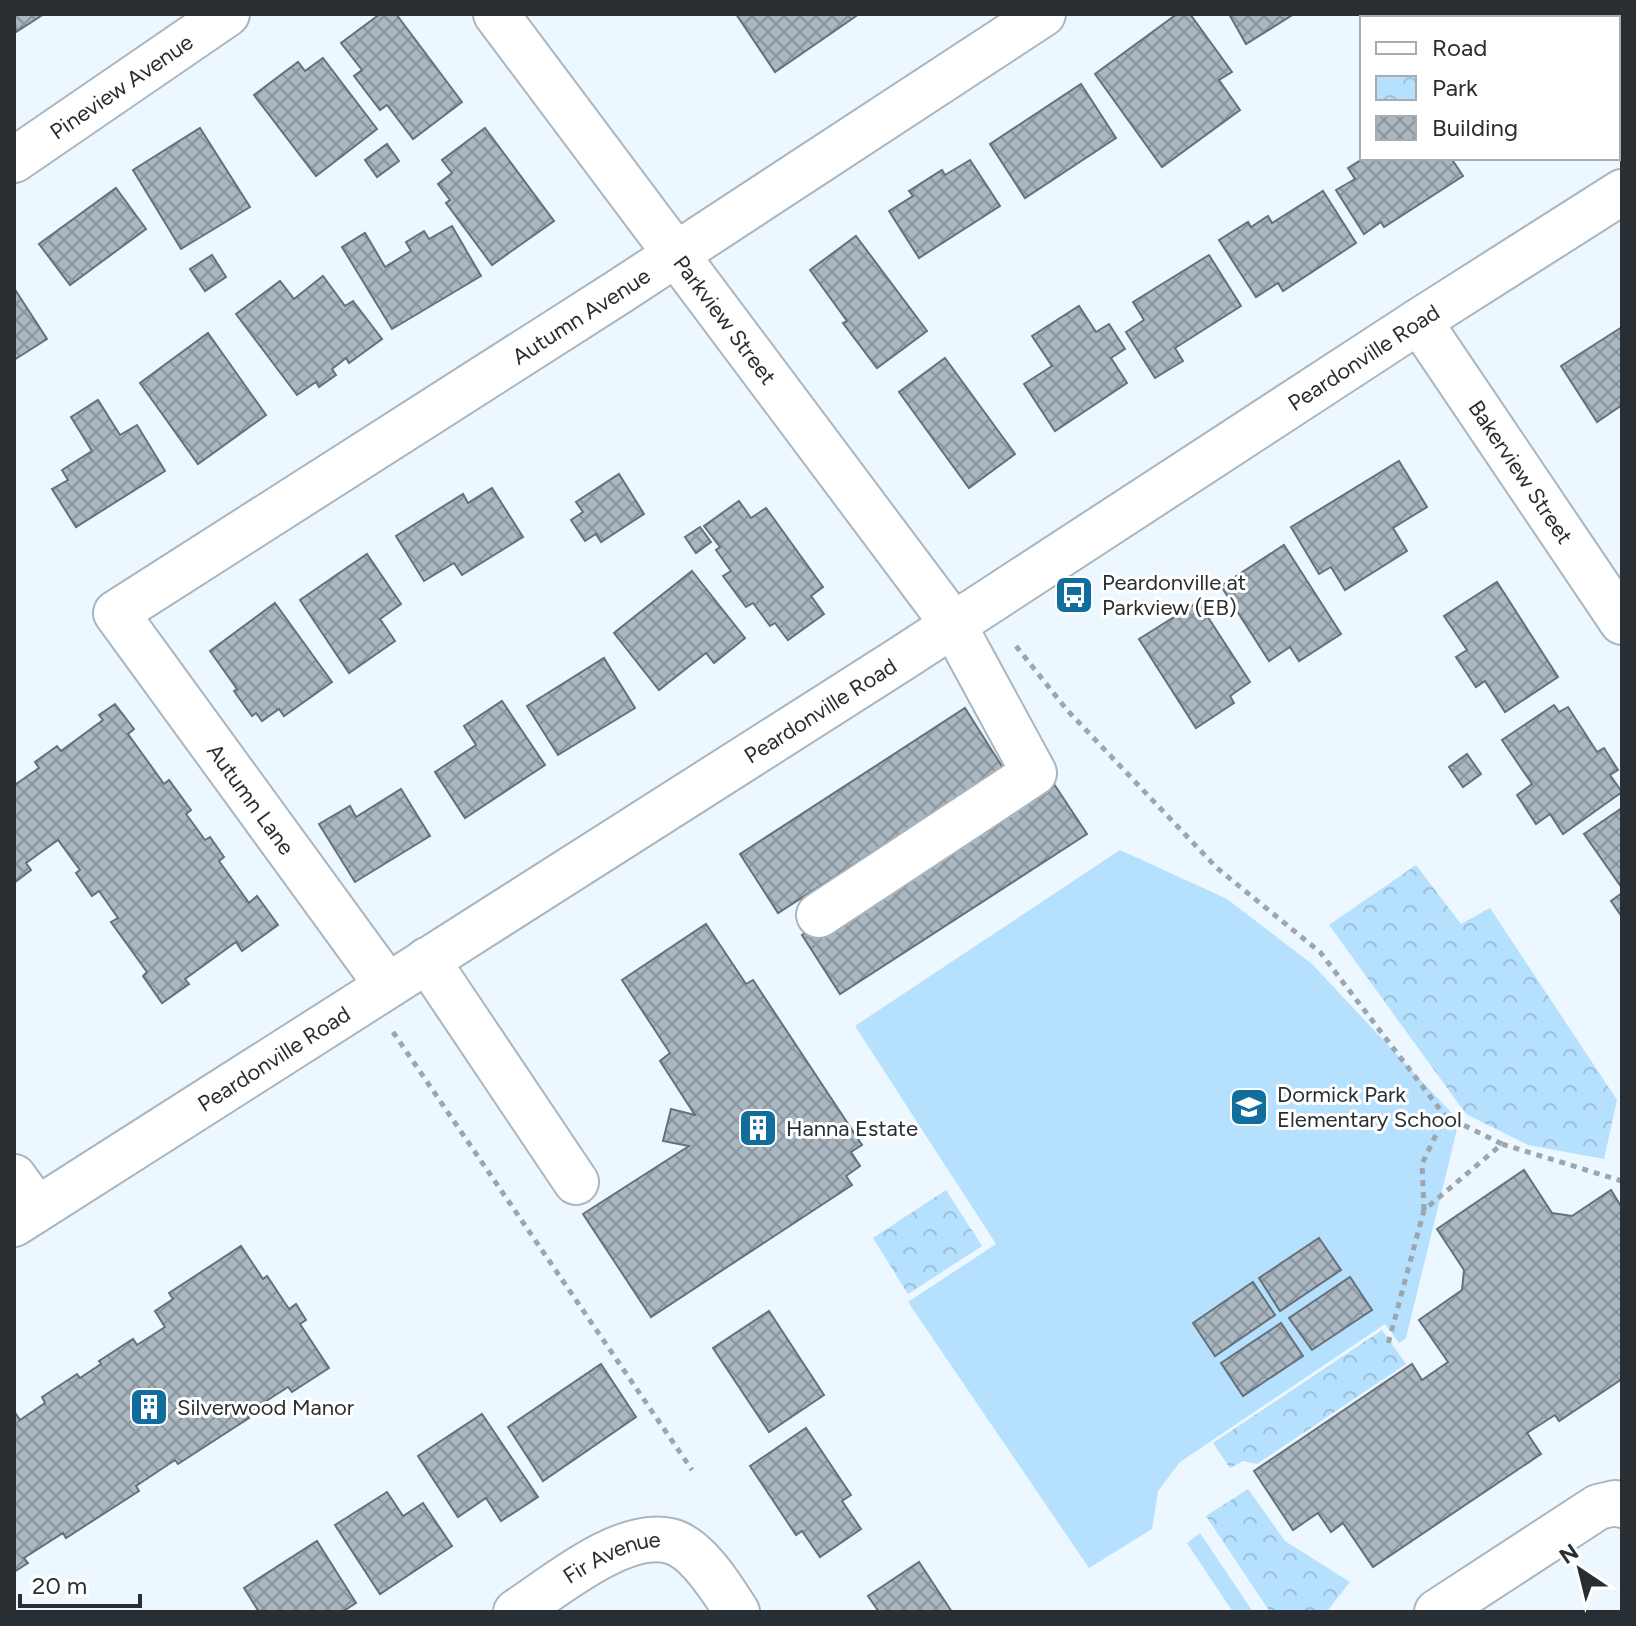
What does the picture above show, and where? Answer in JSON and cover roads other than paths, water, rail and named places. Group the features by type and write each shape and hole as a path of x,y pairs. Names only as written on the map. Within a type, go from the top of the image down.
{"street":[{"name":"Pineview Avenue","path":"14,160 227,14"},
{"name":"Parkview Street","path":"496,14 677,254 968,615 1034,773 819,915"},
{"name":"Autumn Avenue","path":"116,613 677,254 1043,14"},
{"name":"Peardonville Road","path":"22,1203 378,991 968,615 1622,192"},
{"name":"Bakerview Street","path":"1419,321 1622,622"},
{"name":"Autumn Lane","path":"116,613 378,991"},
{"path":"427,960 576,1182"},
{"path":"1437,1612 1598,1507 1615,1503 1622,1505"},
{"name":"Fir Avenue","path":"516,1612 619,1548 649,1539 672,1541 692,1553 718,1583 737,1612"}],"place":[{"name":"Peardonville at Parkview (EB)","path":"1074,595"},
{"name":"Dormick Park Elementary School","path":"1249,1107"},
{"name":"Hanna Estate","path":"758,1128"},
{"name":"Silverwood Manor","path":"149,1407"}]}
